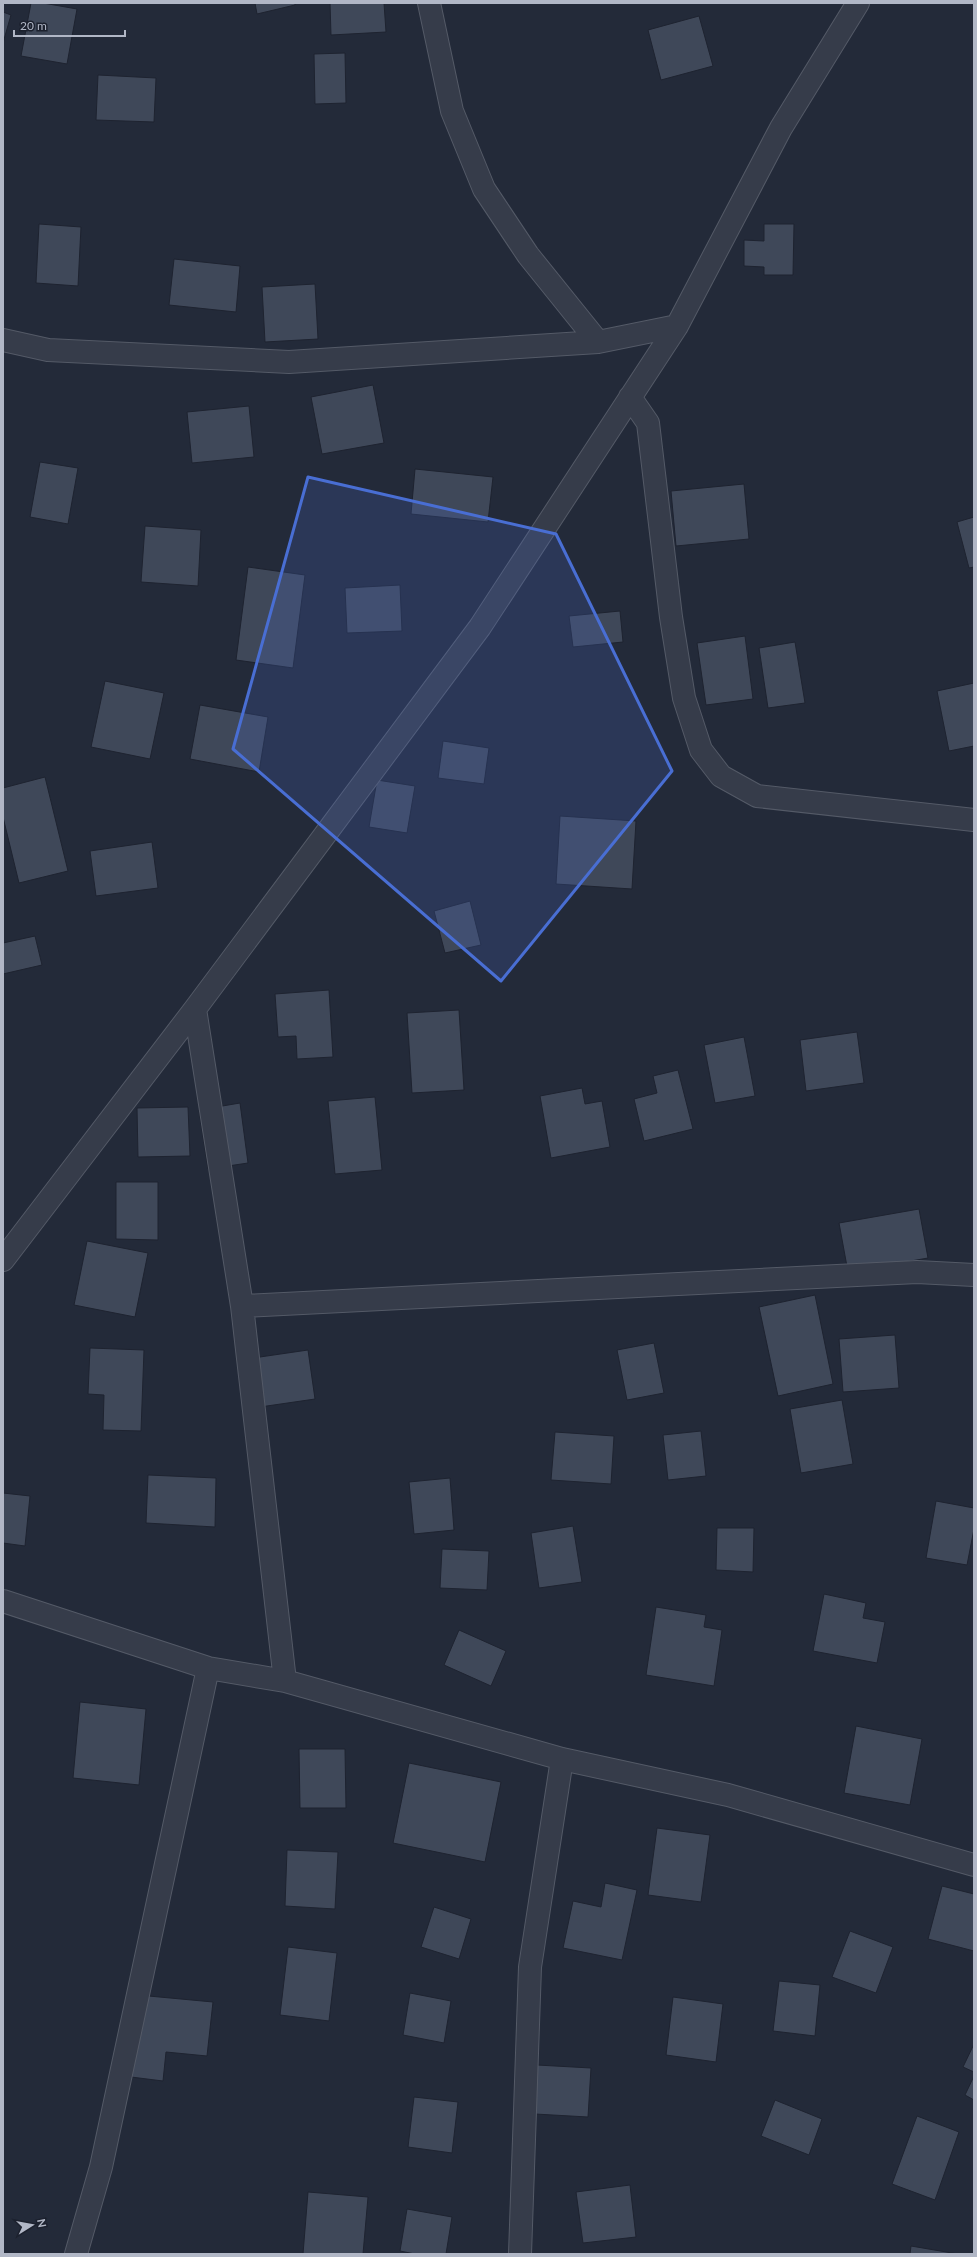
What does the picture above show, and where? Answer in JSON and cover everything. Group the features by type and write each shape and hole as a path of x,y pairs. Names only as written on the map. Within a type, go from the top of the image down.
{"street":[{"path":"429,3 452,111 484,189 528,255 598,342"},
{"path":"3,1260 195,1009 480,627 677,326 781,128 858,3"},
{"path":"3,340 48,350 289,362 598,342 677,326"},
{"path":"630,397 648,423 671,617 684,698 701,750 721,776 757,796 974,820"},
{"path":"195,1009 242,1306 285,1681"},
{"path":"242,1306 917,1272 974,1275"},
{"path":"3,1600 208,1668 285,1681 562,1759 728,1795 974,1865"},
{"path":"76,2254 101,2167 208,1668"},
{"path":"520,2254 530,1967 562,1759"}],"highlighted area":[{"path":"308,477 556,534 672,771 501,981 233,749"}],"building":[{"path":"31,3 43,3 77,9 67,64 21,56"},
{"path":"255,3 295,3 295,5 257,14"},
{"path":"330,3 384,3 386,32 331,35"},
{"path":"3,12 11,15 3,43"},
{"path":"699,16 713,66 661,80 648,30"},
{"path":"345,53 346,103 315,104 314,54"},
{"path":"98,75 156,78 154,122 96,120"},
{"path":"39,224 81,227 78,286 36,283"},
{"path":"764,224 794,224 793,275 764,275 764,267 744,266 744,240 764,241"},
{"path":"174,259 240,266 236,312 169,305"},
{"path":"315,284 318,339 265,342 262,287"},
{"path":"373,385 384,443 322,454 311,397"},
{"path":"249,406 254,457 192,463 187,412"},
{"path":"40,462 78,468 68,524 30,517"},
{"path":"415,469 493,477 488,522 411,514"},
{"path":"744,484 749,539 676,546 671,491"},
{"path":"974,517 974,567 969,568 957,522"},
{"path":"145,526 201,530 198,586 141,582"},
{"path":"248,567 305,575 293,668 236,660"},
{"path":"400,585 402,631 347,633 345,588"},
{"path":"620,611 623,642 573,647 569,616"},
{"path":"745,636 753,699 706,705 697,643"},
{"path":"795,642 805,703 768,708 759,648"},
{"path":"105,681 164,693 150,759 91,747"},
{"path":"974,683 974,746 949,751 937,691"},
{"path":"200,705 268,717 259,772 190,759"},
{"path":"443,741 489,748 484,784 438,778"},
{"path":"45,777 68,871 19,883 3,817 3,788"},
{"path":"377,780 415,786 407,833 369,827"},
{"path":"560,816 636,821 632,889 556,884"},
{"path":"152,842 158,888 96,896 90,851"},
{"path":"470,901 481,945 445,953 434,911"},
{"path":"35,936 42,965 3,974 3,943"},
{"path":"329,990 333,1057 297,1059 296,1036 278,1037 275,994"},
{"path":"459,1010 464,1090 412,1093 407,1013"},
{"path":"857,1032 864,1083 806,1091 800,1040"},
{"path":"744,1037 755,1096 715,1103 704,1045"},
{"path":"678,1070 693,1129 644,1141 634,1099 657,1093 653,1076"},
{"path":"582,1088 585,1104 602,1101 610,1147 551,1158 540,1096"},
{"path":"375,1097 382,1170 335,1174 328,1101"},
{"path":"240,1103 248,1163 208,1169 199,1110"},
{"path":"188,1107 190,1156 138,1157 137,1108"},
{"path":"116,1182 158,1182 158,1240 116,1239"},
{"path":"919,1209 928,1258 848,1272 839,1223"},
{"path":"87,1241 148,1253 135,1317 74,1305"},
{"path":"815,1295 833,1384 778,1396 759,1307"},
{"path":"895,1335 899,1388 843,1392 839,1339"},
{"path":"654,1343 664,1393 627,1400 617,1350"},
{"path":"90,1348 144,1350 141,1431 103,1430 104,1395 88,1394"},
{"path":"308,1350 315,1399 260,1407 253,1358"},
{"path":"842,1400 853,1464 801,1473 790,1409"},
{"path":"701,1431 706,1476 668,1480 663,1435"},
{"path":"555,1432 614,1436 611,1484 551,1480"},
{"path":"148,1475 216,1478 215,1527 146,1523"},
{"path":"450,1478 454,1530 414,1534 409,1482"},
{"path":"3,1493 30,1496 25,1546 3,1543"},
{"path":"936,1501 974,1508 974,1529 967,1565 926,1558"},
{"path":"573,1526 582,1582 539,1588 531,1533"},
{"path":"717,1528 754,1528 753,1572 716,1570"},
{"path":"442,1549 489,1551 487,1590 440,1588"},
{"path":"824,1594 866,1603 863,1618 885,1622 877,1663 813,1651"},
{"path":"656,1607 706,1615 704,1627 722,1630 714,1686 646,1675"},
{"path":"459,1630 506,1651 491,1686 444,1665"},
{"path":"80,1702 146,1709 139,1785 73,1778"},
{"path":"856,1726 922,1739 910,1805 844,1793"},
{"path":"299,1749 345,1749 346,1808 300,1808"},
{"path":"409,1763 501,1782 485,1862 393,1843"},
{"path":"657,1828 710,1835 701,1902 648,1895"},
{"path":"287,1850 338,1852 335,1909 285,1906"},
{"path":"605,1883 637,1890 622,1960 563,1948 573,1901 601,1907"},
{"path":"942,1886 974,1894 974,1951 928,1939"},
{"path":"434,1907 471,1919 459,1959 421,1947"},
{"path":"850,1931 893,1947 876,1993 832,1977"},
{"path":"288,1947 337,1953 329,2021 280,2015"},
{"path":"779,1981 820,1985 815,2036 773,2031"},
{"path":"410,1993 451,2001 444,2043 403,2035"},
{"path":"138,1995 213,2002 207,2056 166,2052 163,2081 131,2077"},
{"path":"673,1997 723,2004 716,2062 666,2055"},
{"path":"974,2044 974,2072 963,2067"},
{"path":"537,2065 591,2068 588,2117 535,2114"},
{"path":"974,2076 974,2100 965,2095"},
{"path":"414,2097 458,2102 452,2153 408,2147"},
{"path":"775,2100 822,2119 809,2155 761,2136"},
{"path":"917,2116 959,2132 935,2200 892,2184"},
{"path":"630,2185 636,2237 583,2243 576,2192"},
{"path":"308,2192 368,2197 363,2254 303,2254"},
{"path":"407,2209 452,2217 446,2254 415,2254 400,2251"},
{"path":"911,2246 958,2254 910,2254"}]}
